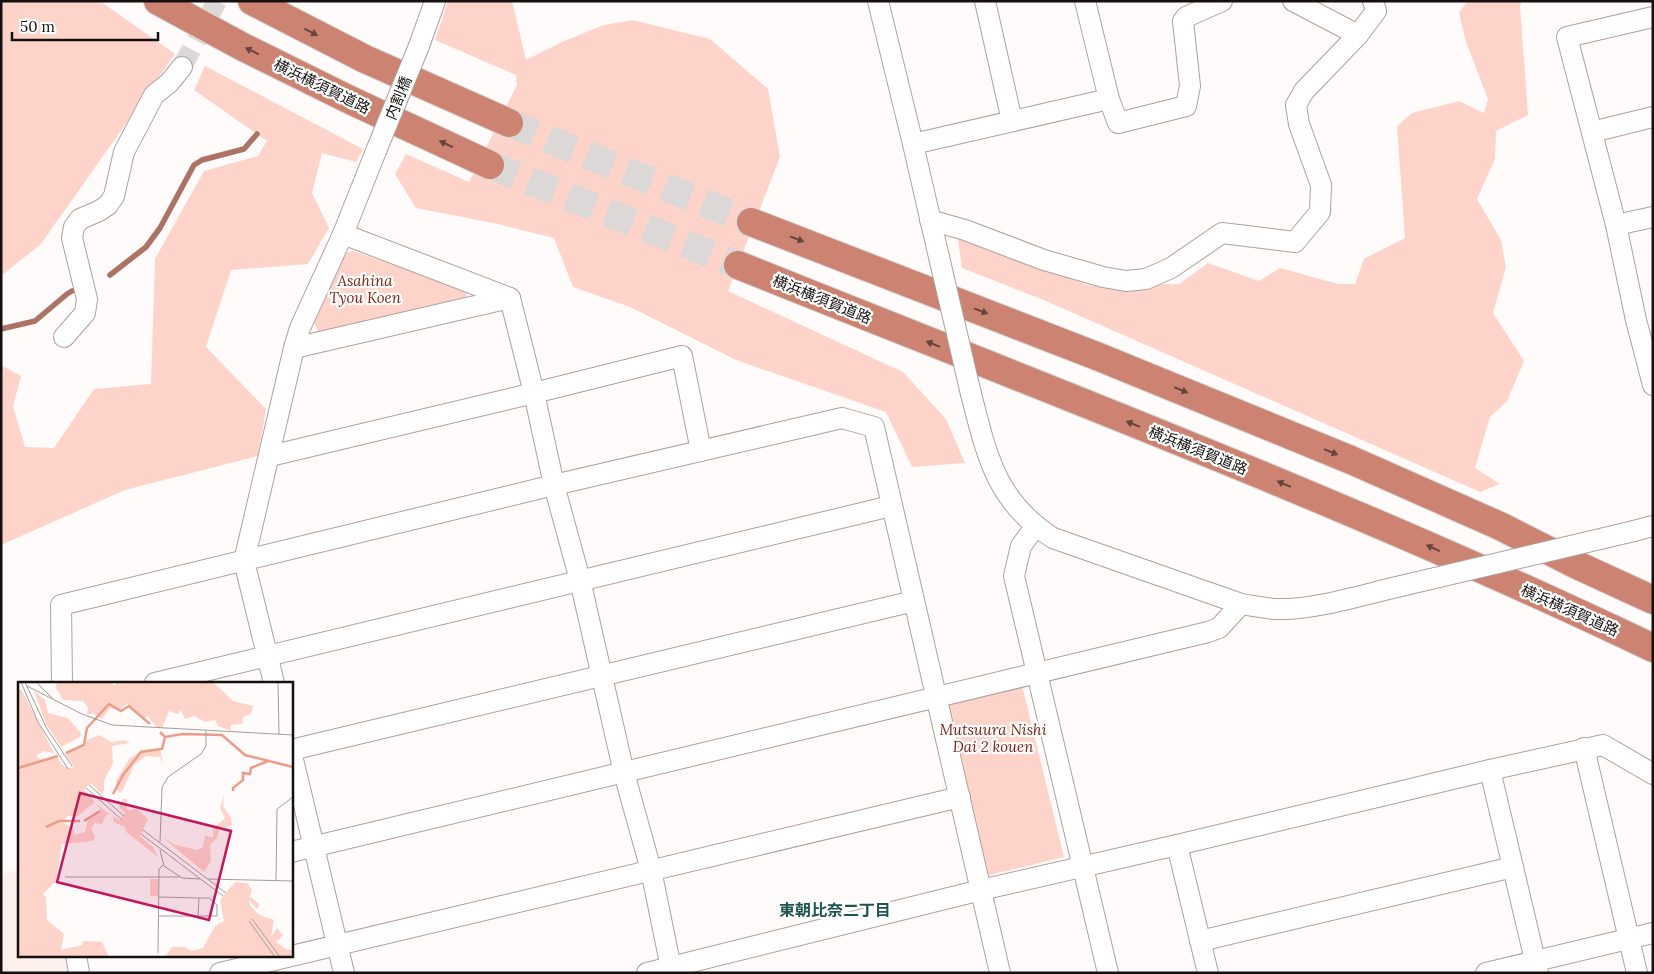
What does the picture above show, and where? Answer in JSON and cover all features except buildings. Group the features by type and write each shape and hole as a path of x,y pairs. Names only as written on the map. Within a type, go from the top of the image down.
{"highway":[{"name":"横浜横須賀道路","path":"158,1 243,47 350,100 490,165"},
{"path":"252,1 365,59 509,123"},
{"path":"751,222 1099,357 1351,460 1500,526 1653,600"},
{"name":"横浜横須賀道路","path":"738,265 1406,535 1653,648"}],"street":[{"name":"内割橋","path":"244,561 300,328 343,234 419,46 435,1"},
{"path":"878,1 986,450 998,480 1020,512 1035,526 1053,538 1241,604 1268,608 1296,608 1326,603 1643,529"},
{"path":"985,1 1012,120"},
{"path":"1084,1 1109,100 1118,123 1186,106 1190,86 1183,21 1186,17 1222,1"},
{"path":"1293,1 1327,9 1358,35"},
{"path":"930,220 965,230 1044,260 1103,277 1126,281 1146,279 1171,268 1222,233 1295,242 1320,212 1320,185 1299,124 1296,105 1304,91 1358,35 1376,11 1373,1"},
{"path":"1653,17 1567,37 1616,225 1644,318 1653,386"},
{"path":"64,337 85,313 87,299 72,238 74,227 80,219 99,212 108,205 114,196 124,152 154,95 169,83 182,67"},
{"path":"913,144 1012,120 1109,100"},
{"path":"1592,132 1653,117"},
{"path":"1616,225 1653,217"},
{"path":"343,234 510,298"},
{"path":"294,348 510,298"},
{"path":"510,298 534,393 554,485 580,580 624,773 651,870 671,970"},
{"path":"270,456 682,356 701,451"},
{"path":"62,682 61,605 554,485 842,418 874,427 1000,973"},
{"path":"159,682 891,506"},
{"path":"1035,526 1022,546 1014,576 1108,973"},
{"path":"244,561 274,682"},
{"path":"292,751 914,601"},
{"path":"292,852 1208,632 1219,628 1241,604"},
{"path":"647,973 671,970 981,890 1177,846 1584,748 1603,745 1653,774"},
{"path":"1584,748 1637,973"},
{"path":"292,755 344,973"},
{"path":"1490,770 1537,967"},
{"path":"292,956 960,797"},
{"path":"1177,846 1208,973"},
{"path":"1200,941 1513,867"},
{"path":"1486,973 1537,967 1653,933"},
{"path":"76,956 79,973"},
{"path":"220,973 291,956"}],"shaded area":[{"path":"18,870 18,956 65,956 69,973 1,973 1,874"}],"green space":[{"path":"1,1 100,1 175,54 41,244 1,276"},
{"path":"448,1 512,1 526,60 564,41 604,25 633,20 710,39 768,89 780,157 728,291 903,372 946,419 965,463 912,467 886,412 736,360 630,307 573,287 554,238 498,224 416,208 395,174 406,154 469,182 517,85 516,75 435,40"},
{"path":"1467,1 1522,1 1520,6 1528,115 1496,131 1495,159 1477,199 1501,240 1506,267 1493,313 1524,361 1507,401 1490,417 1475,468 1500,484 1480,492 1046,301 962,268 958,239 1091,286 1179,284 1208,263 1259,281 1280,268 1338,284 1355,284 1364,259 1405,238 1397,126 1412,113 1459,101 1484,113 1488,99 1466,42 1459,13"},
{"path":"205,66 363,149 356,162 322,153 312,193 329,228 308,264 231,270 206,347 266,409 258,456 125,490 1,545 1,365 21,376 13,406 25,447 54,448 94,389 151,384 155,259 204,171 258,156 267,141 194,90"},
{"name":"Asahina Tyou Koen","path":"353,251 468,290 466,297 319,333 314,323 345,253"},
{"name":"Mutsuura Nishi Dai 2 kouen","path":"1022,685 1064,857 986,876 943,705"}],"waterway":[{"path":"110,275 146,247 160,228 194,165 202,160 244,149 257,134"},
{"path":"1,329 35,321 72,291"}],"tunnel":[{"path":"182,67 217,1"},
{"path":"509,123 751,222"},
{"path":"490,165 738,265"}],"district":[{"name":"東朝比奈二丁目","path":"835,910"}]}
